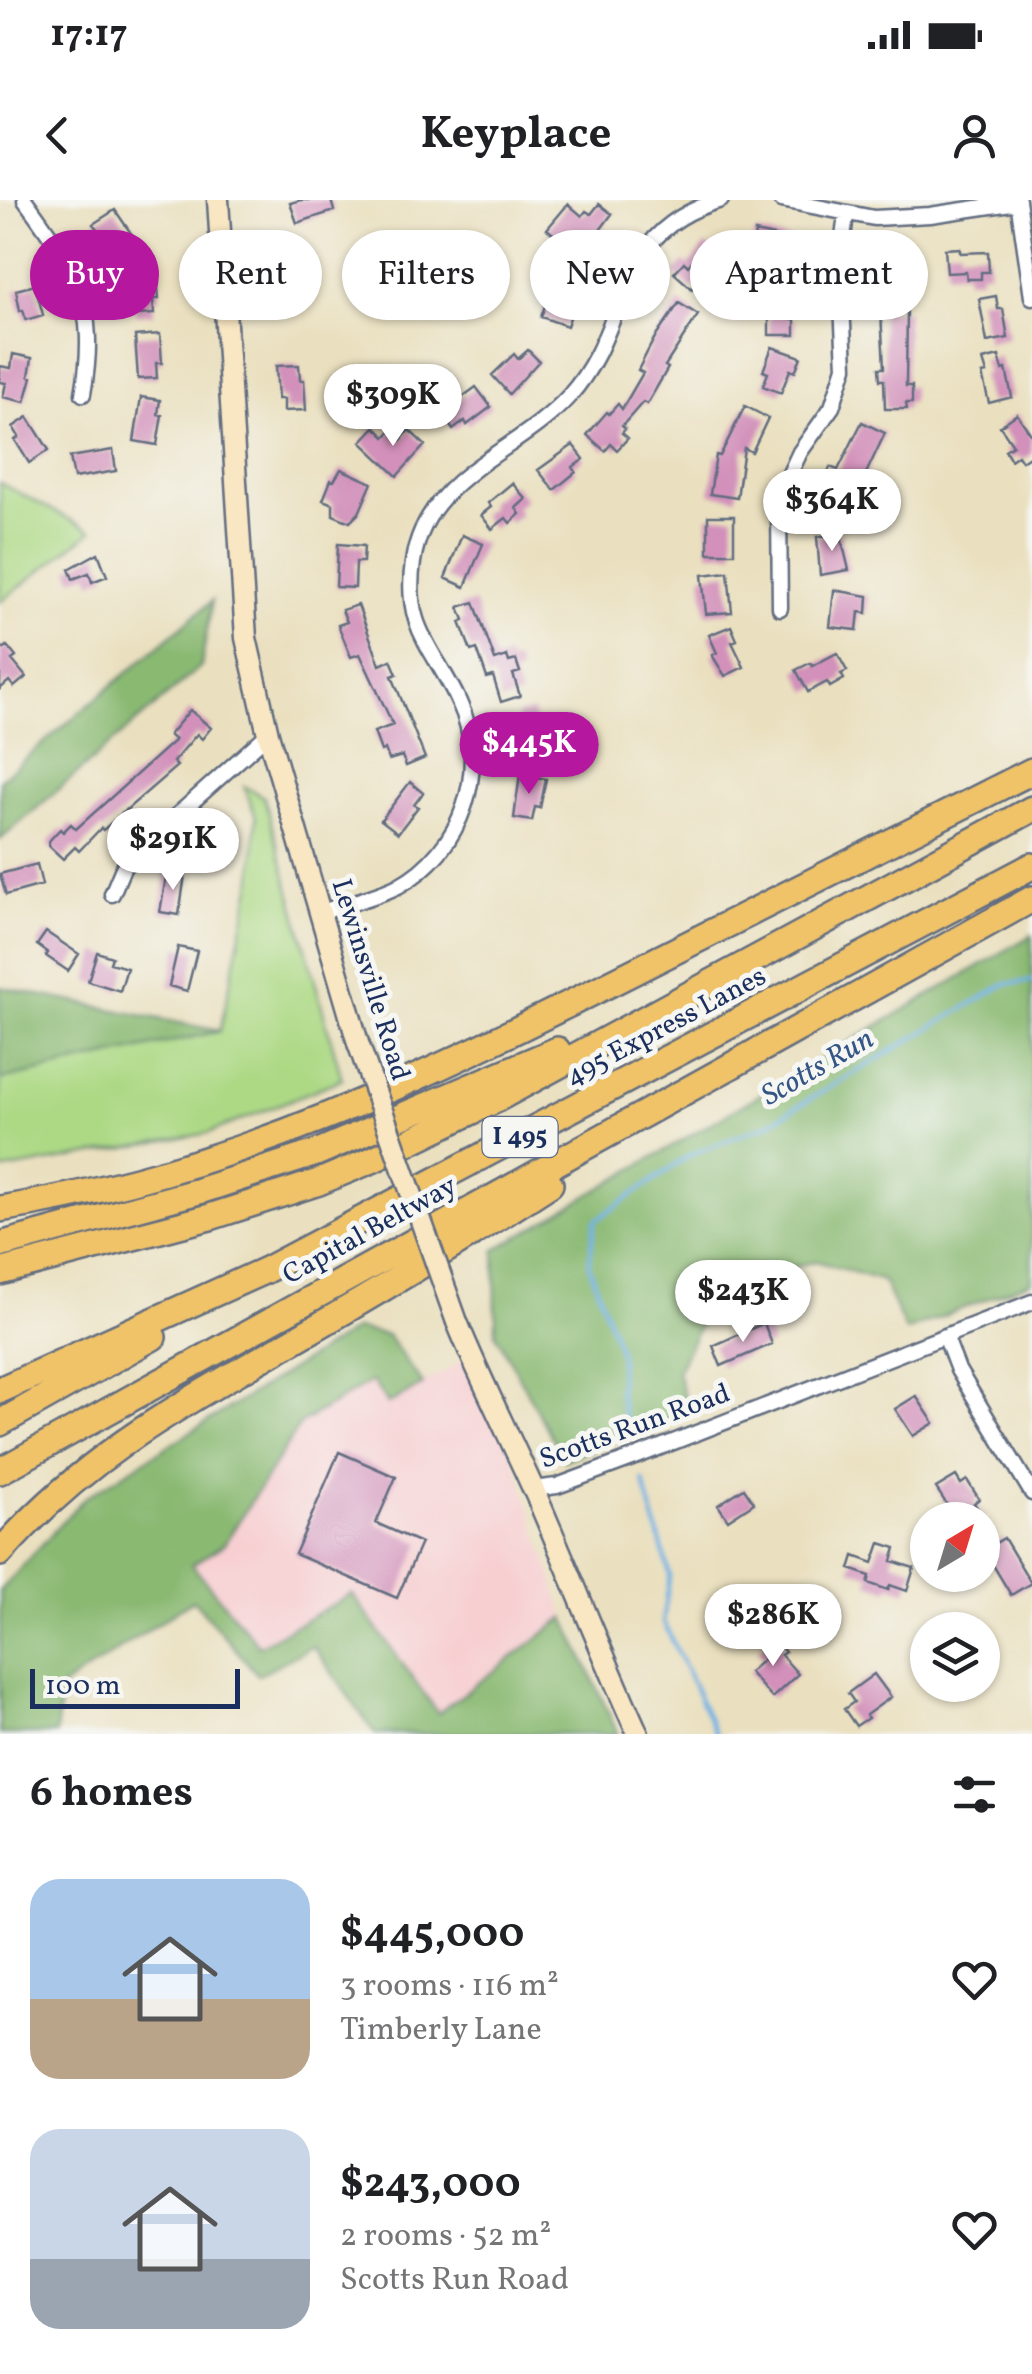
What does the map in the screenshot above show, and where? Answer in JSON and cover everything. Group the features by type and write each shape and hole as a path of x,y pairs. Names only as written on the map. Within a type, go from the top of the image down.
{"highway":[{"path":"0,1208 108,1188 182,1168 330,1118 488,1045 1032,771"},
{"name":"495 Express Lanes","path":"0,1272 210,1217 319,1182 434,1132 1032,809"},
{"name":"495 Express Lanes","path":"0,1390 266,1270 1032,866"},
{"name":"Capital Beltway","path":"0,1471 1032,899"},
{"path":"0,1245 199,1191 316,1153 708,984"},
{"path":"0,1553 69,1483 133,1434 394,1282 756,1054"},
{"path":"0,1422 76,1383 266,1270"}],"main road":[{"name":"Lewinsville Road","path":"218,200 242,595 252,671 268,734 358,1043 457,1322 638,1734"}],"street":[{"path":"25,200 66,258 83,297 88,352 83,394"},
{"path":"320,913 396,887 414,876 444,846 465,806 472,763 467,723 459,702 424,644 412,603 413,558 429,516 455,484 570,396 598,353 628,278 650,242 684,214 721,200"},
{"path":"781,200 846,215 904,218 1018,201 1032,297"},
{"path":"780,608 779,509 783,488 800,452 832,406 846,367 840,260 846,215"},
{"path":"112,894 123,868 135,853 268,734"},
{"name":"Scotts Run Road","path":"533,1489 556,1486 635,1457 1032,1302"},
{"path":"946,1338 958,1370 1032,1492"}],"shaded area":[{"path":"464,1360 508,1441 565,1618 438,1713 352,1594 259,1647 192,1564 224,1544 301,1423 373,1380 388,1403"}],"green space":[{"path":"0,483 92,531 0,602"},
{"path":"212,601 201,666 0,840 0,780"},
{"path":"244,786 264,797 342,1079 209,1133 0,1171 0,1080 220,1031 253,877 256,817"},
{"path":"1032,935 1032,1281 906,1331 883,1281 816,1261 717,1289 677,1372 689,1411 564,1461 496,1334 495,1250"},
{"path":"0,987 220,1031 0,1080"},
{"path":"356,1329 387,1335 423,1384 388,1404 372,1381 301,1423 224,1544 192,1565 259,1646 352,1594 438,1713 565,1618 618,1734 375,1734 313,1646 258,1675 193,1600 62,1687 56,1734 0,1734 0,1591 83,1499"}],"building":[{"path":"331,200 334,211 297,223 290,203"},
{"path":"568,204 582,216 586,211 591,214 599,204 612,214 600,230 547,229"},
{"path":"115,210 129,230 98,230 93,224"},
{"path":"960,248 960,253 988,252 989,272 981,272 981,279 967,279 966,272 947,273 945,249"},
{"path":"684,262 690,264 690,287 674,273"},
{"path":"30,286 30,319 26,320 23,310 20,311 16,290"},
{"path":"996,296 998,309 1003,309 1008,338 987,342 979,299"},
{"path":"679,303 690,310 690,320 695,320 665,366 668,368 647,404 643,402 622,426 622,433 628,438 617,450 611,444 605,451 587,435 607,412 618,404 622,409 643,373 638,370"},
{"path":"769,320 795,320 795,335 769,335"},
{"path":"881,320 907,320 906,386 912,386 912,403 906,403 907,409 885,409 884,380 880,380 879,368 884,368"},
{"path":"160,334 162,363 156,363 157,378 138,379 135,336"},
{"path":"772,347 801,357 795,372 790,370 781,393 763,386 768,373 763,371"},
{"path":"528,350 539,361 509,394 492,375 514,354 518,359"},
{"path":"13,354 32,358 25,402 3,397 6,383 0,382 0,366 11,368"},
{"path":"999,356 1012,397 989,403 983,360"},
{"path":"299,365 306,410 284,411 284,399 278,399 276,366"},
{"path":"476,387 491,407 453,430 444,417 456,408 453,404"},
{"path":"141,397 160,400 157,445 134,441"},
{"path":"745,406 768,418 752,452 744,448 737,498 710,494 716,455 720,456"},
{"path":"1017,414 1032,436 1032,454 1022,461 1018,455 1011,460 1005,450 1013,445 1000,426"},
{"path":"28,417 49,450 29,463 15,440 19,437 13,427"},
{"path":"862,422 885,433 854,499 850,497 845,511 835,506 837,517 817,508 829,482 825,480 830,467 838,470"},
{"path":"375,427 385,437 391,431 401,440 409,430 425,445 397,476 361,442"},
{"path":"573,445 584,459 573,467 576,472 554,490 538,470"},
{"path":"113,450 116,471 74,478 70,457"},
{"path":"341,469 372,483 359,513 350,522 333,515 333,504 323,500 331,480"},
{"path":"512,483 526,499 516,508 520,514 510,523 506,518 492,529 481,515 491,507 488,503"},
{"path":"708,516 734,516 734,553 708,553"},
{"path":"840,533 849,570 820,575 817,537"},
{"path":"462,535 483,544 465,587 445,578"},
{"path":"338,544 364,546 363,562 356,562 355,588 336,587"},
{"path":"98,553 107,576 92,582 89,573 73,579 69,569"},
{"path":"728,572 732,612 706,614 702,575"},
{"path":"834,590 868,596 867,613 859,612 857,630 830,627"},
{"path":"474,602 495,660 507,656 509,662 516,660 520,672 513,674 520,696 501,702 493,676 487,678 477,649 471,651 459,607"},
{"path":"358,605 380,665 391,660 397,674 392,676 425,758 406,766 402,756 389,760 385,749 381,751 374,732 393,725 360,654 351,657 338,625 347,622 342,610"},
{"path":"731,626 737,640 732,642 744,667 725,676 712,655 717,653 709,635"},
{"path":"0,645 4,649 7,646 16,657 12,660 26,677 14,687 9,681 0,689"},
{"path":"837,653 847,671 841,674 844,679 808,692 796,670"},
{"path":"190,710 211,728 202,739 197,734 173,762 177,766 79,851 75,847 63,859 49,846 60,829 63,832 71,824 76,829 175,740 169,735"},
{"path":"533,711 537,730 546,728 550,746 540,748 542,755 518,761 511,731 520,728 517,715"},
{"path":"520,774 546,779 540,808 535,807 532,821 514,818"},
{"path":"410,782 423,793 414,805 418,807 398,833 381,820"},
{"path":"217,825 232,842 205,867 189,850"},
{"path":"37,864 42,885 6,895 0,874"},
{"path":"167,871 185,875 179,915 160,912"},
{"path":"46,932 79,954 68,971 37,945"},
{"path":"178,947 197,951 187,991 169,986"},
{"path":"97,952 112,957 110,963 127,968 120,991 88,981"},
{"path":"764,1323 772,1344 721,1366 713,1346"},
{"path":"916,1396 934,1423 913,1436 895,1409"},
{"path":"339,1452 396,1477 376,1523 421,1543 397,1598 295,1554"},
{"path":"956,1476 961,1484 967,1480 979,1499 945,1502 936,1488"},
{"path":"744,1488 754,1503 728,1520 718,1505"},
{"path":"1004,1538 1031,1583 1011,1595 1000,1577 1000,1540"},
{"path":"880,1543 896,1548 892,1561 910,1567 907,1591 868,1583 870,1576 850,1569 854,1556 873,1563"},
{"path":"773,1637 785,1652 781,1655 798,1674 772,1698 749,1672 765,1658 758,1650"},
{"path":"874,1674 891,1697 856,1726 844,1709 854,1702 848,1693"}],"waterway":[{"name":"Scotts Run","path":"628,1436 619,1391 620,1353 589,1265 595,1221 690,1155 766,1125 1005,984 1032,981"},
{"path":"643,1480 670,1575 663,1621 716,1734"}]}
